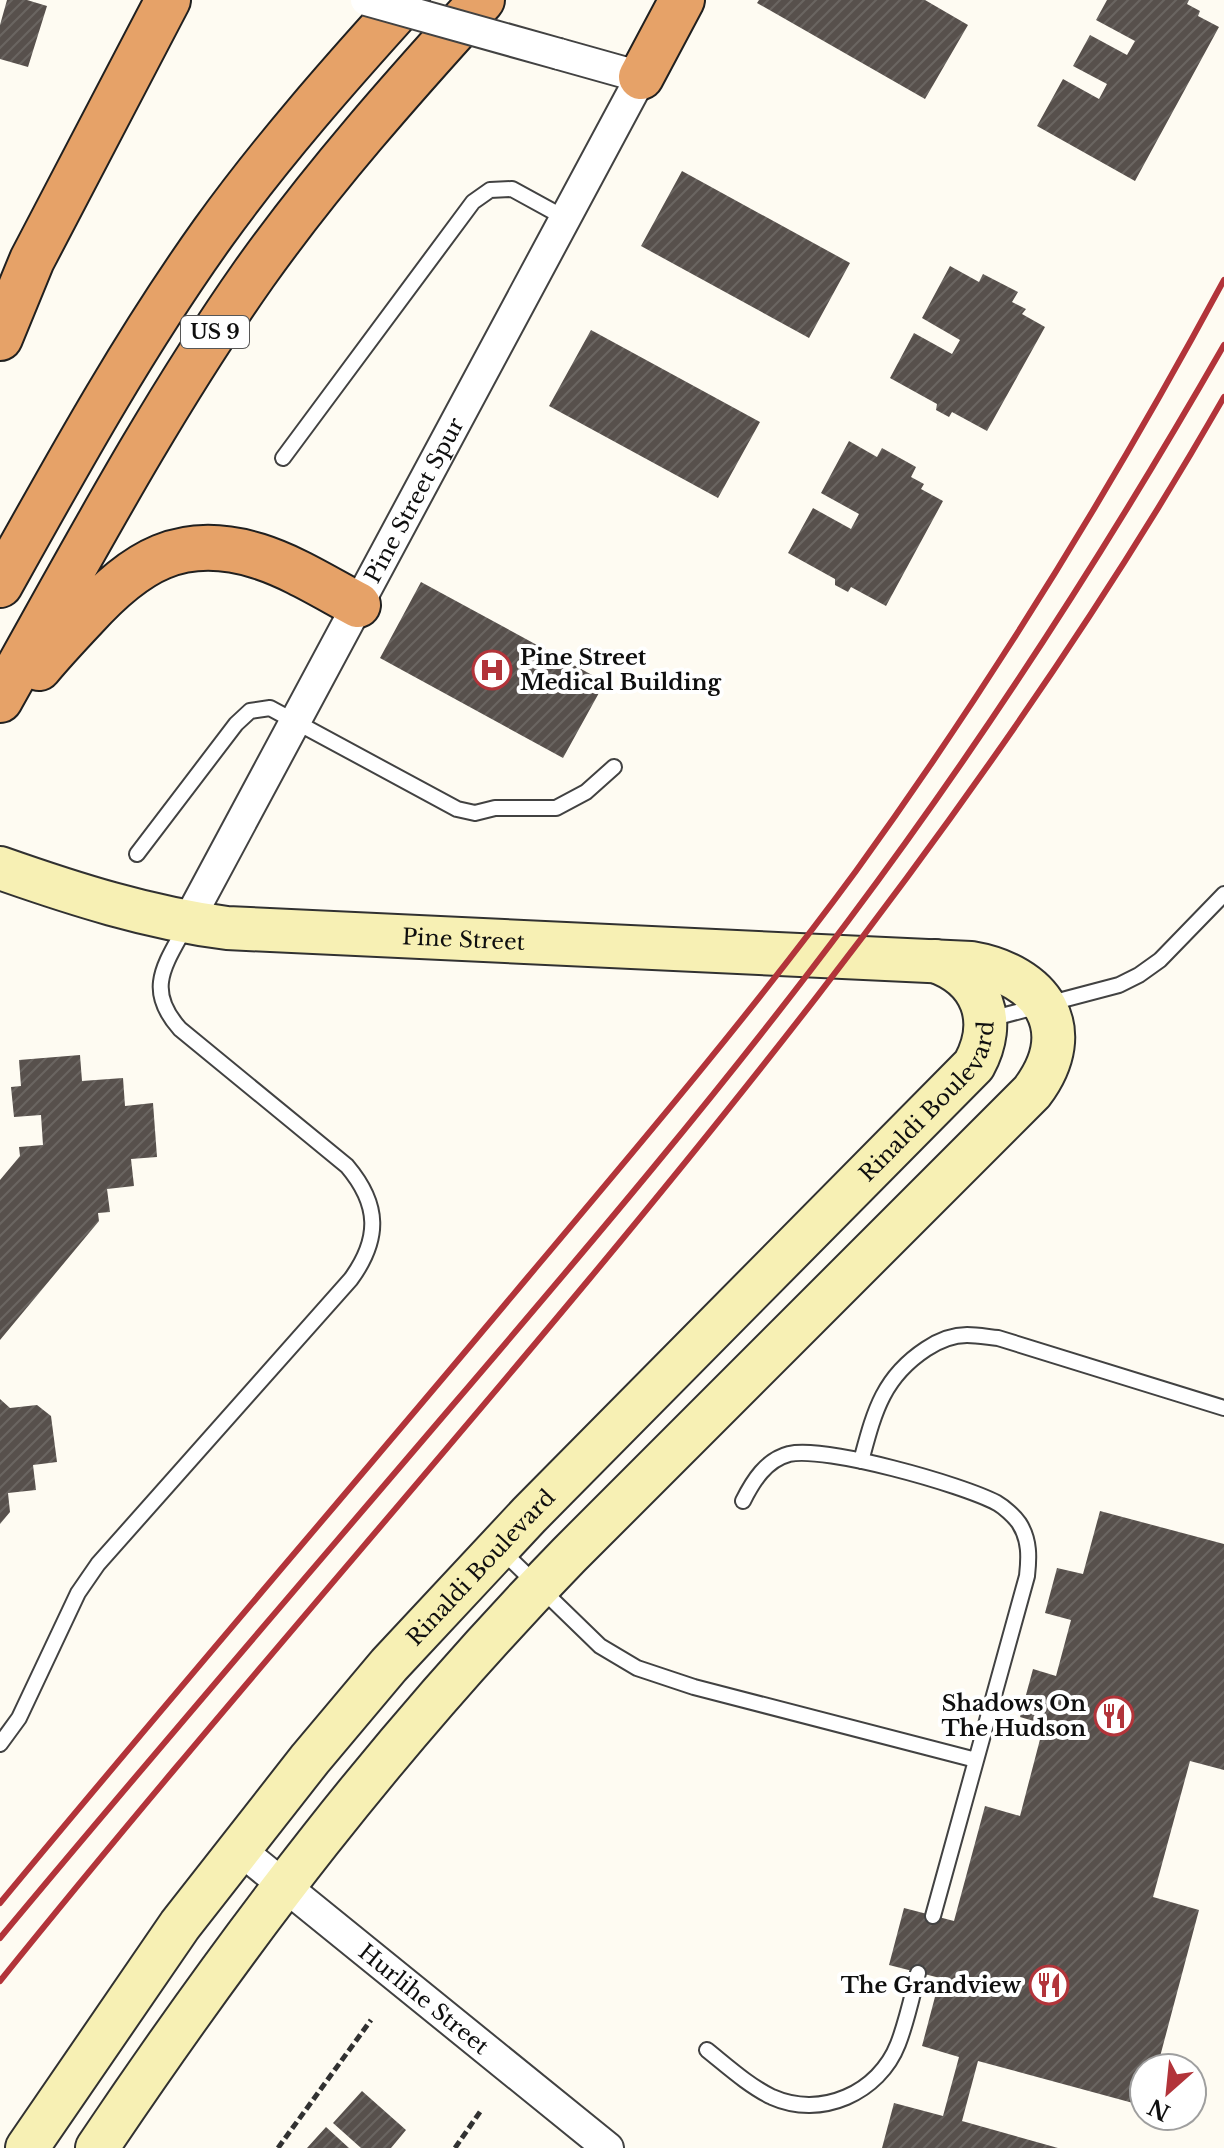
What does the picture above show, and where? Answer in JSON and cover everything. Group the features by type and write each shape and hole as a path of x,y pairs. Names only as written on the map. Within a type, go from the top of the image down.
{"highway":[{"path":"0,338 32,260 168,0"},
{"name":"US 9","path":"0,585 139,344 214,233 293,129 407,0"},
{"name":"US 9","path":"0,700 147,440 236,300 335,168 482,0"},
{"path":"641,77 682,0"},
{"path":"0,717 43,663 117,584 139,566 162,554 189,548 220,548 257,556 358,605"}],"street":[{"path":"366,0 641,77"},
{"name":"Pine Street Spur","path":"187,923 641,77"},
{"name":"Pine Street","path":"0,868 116,905 187,923 260,931 934,961"},
{"path":"97,2148 283,1884 394,1746 539,1587 1032,1092 1047,1068 1051,1054 1051,1026 1045,1005 1028,985 1004,972 971,963 934,961"},
{"name":"Rinaldi Boulevard","path":"27,2148 148,1970 350,1710 498,1546 964,1078 982,1051 986,1020 984,1006 968,981 947,965 934,961"},
{"name":"Hurlihe Street","path":"239,1849 608,2148"}],"lane":[{"path":"283,458 473,202 490,190 512,189 565,218"},
{"path":"137,854 236,724 250,711 270,708 457,809 475,813 495,808 556,808 586,792 614,767"},
{"path":"986,1020 1119,985 1139,975 1160,960 1224,894"},
{"path":"0,1744 19,1718 78,1593 98,1564 351,1279 367,1254 372,1237 368,1199 347,1166 180,1029 168,1015 161,1002 161,979 187,923"},
{"path":"861,1461 872,1419 886,1387 909,1360 939,1340 966,1335 998,1338 1224,1408"},
{"path":"743,1501 753,1481 769,1464 788,1455 811,1454 861,1461 975,1493 1001,1505 1019,1524 1030,1549 1027,1576 933,1916"},
{"path":"498,1546 600,1646 637,1668 694,1687 976,1760"},
{"path":"707,2050 772,2097 802,2105 832,2104 860,2090 883,2071 897,2046 918,1973"}],"path":[{"path":"278,2148 371,2020"},
{"path":"455,2148 482,2109"}],"building":[{"path":"7,0 27,0 47,6 28,67 0,59 0,25"},
{"path":"759,0 925,0 968,25 925,99 757,3"},
{"path":"1107,0 1189,0 1187,4 1200,11 1198,16 1219,27 1135,181 1037,126 1063,79 1099,99 1107,84 1073,66 1090,35 1127,55 1135,41 1096,20"},
{"path":"682,171 850,263 809,338 641,246"},
{"path":"950,266 979,282 983,274 1018,292 1012,302 1026,309 1022,314 1045,327 987,431 952,412 949,417 936,410 937,404 890,378 914,333 952,354 960,340 922,318"},
{"path":"591,330 760,422 718,498 549,406"},
{"path":"849,441 877,457 882,448 916,467 911,477 924,484 921,489 943,501 886,606 851,587 848,592 835,585 835,579 788,553 813,508 851,529 859,514 821,493"},
{"name":"Pine Street Medical Building","path":"421,582 605,682 563,758 380,658"},
{"path":"80,1055 82,1081 123,1078 125,1106 153,1103 157,1157 131,1159 134,1186 107,1189 110,1212 98,1213 99,1221 0,1340 0,1180 20,1156 19,1147 43,1145 41,1115 14,1117 11,1087 21,1086 19,1060"},
{"path":"0,1399 10,1408 37,1405 51,1416 57,1462 33,1465 36,1490 8,1493 10,1512 0,1524"},
{"path":"1100,1511 1224,1544 1224,1770 1190,1761 1153,1897 1199,1910 1161,2052 1128,2052 1128,2102 978,2061 962,2121 1058,2148 882,2148 894,2103 943,2116 959,2057 922,2046 940,1978 889,1965 904,1908 954,1921 985,1806 1020,1816 1044,1724 1020,1717 1033,1669 1056,1676 1071,1620 1045,1613 1057,1568 1083,1574"},
{"path":"362,2091 406,2130 391,2148 361,2148 333,2123"},
{"path":"326,2127 349,2148 307,2148"}],"railway":[{"path":"0,1903 654,1127 817,923 906,800 1050,582 1224,280"},
{"path":"0,1938 604,1227 801,983 899,852 998,710 1137,493 1224,345"},
{"path":"0,1981 644,1213 801,1018 951,817 1093,611 1224,397"}],"place":[{"name":"Pine Street Medical Building","path":"492,670"},
{"name":"Shadows On The Hudson","path":"1114,1716"},
{"name":"The Grandview","path":"1049,1985"}]}
